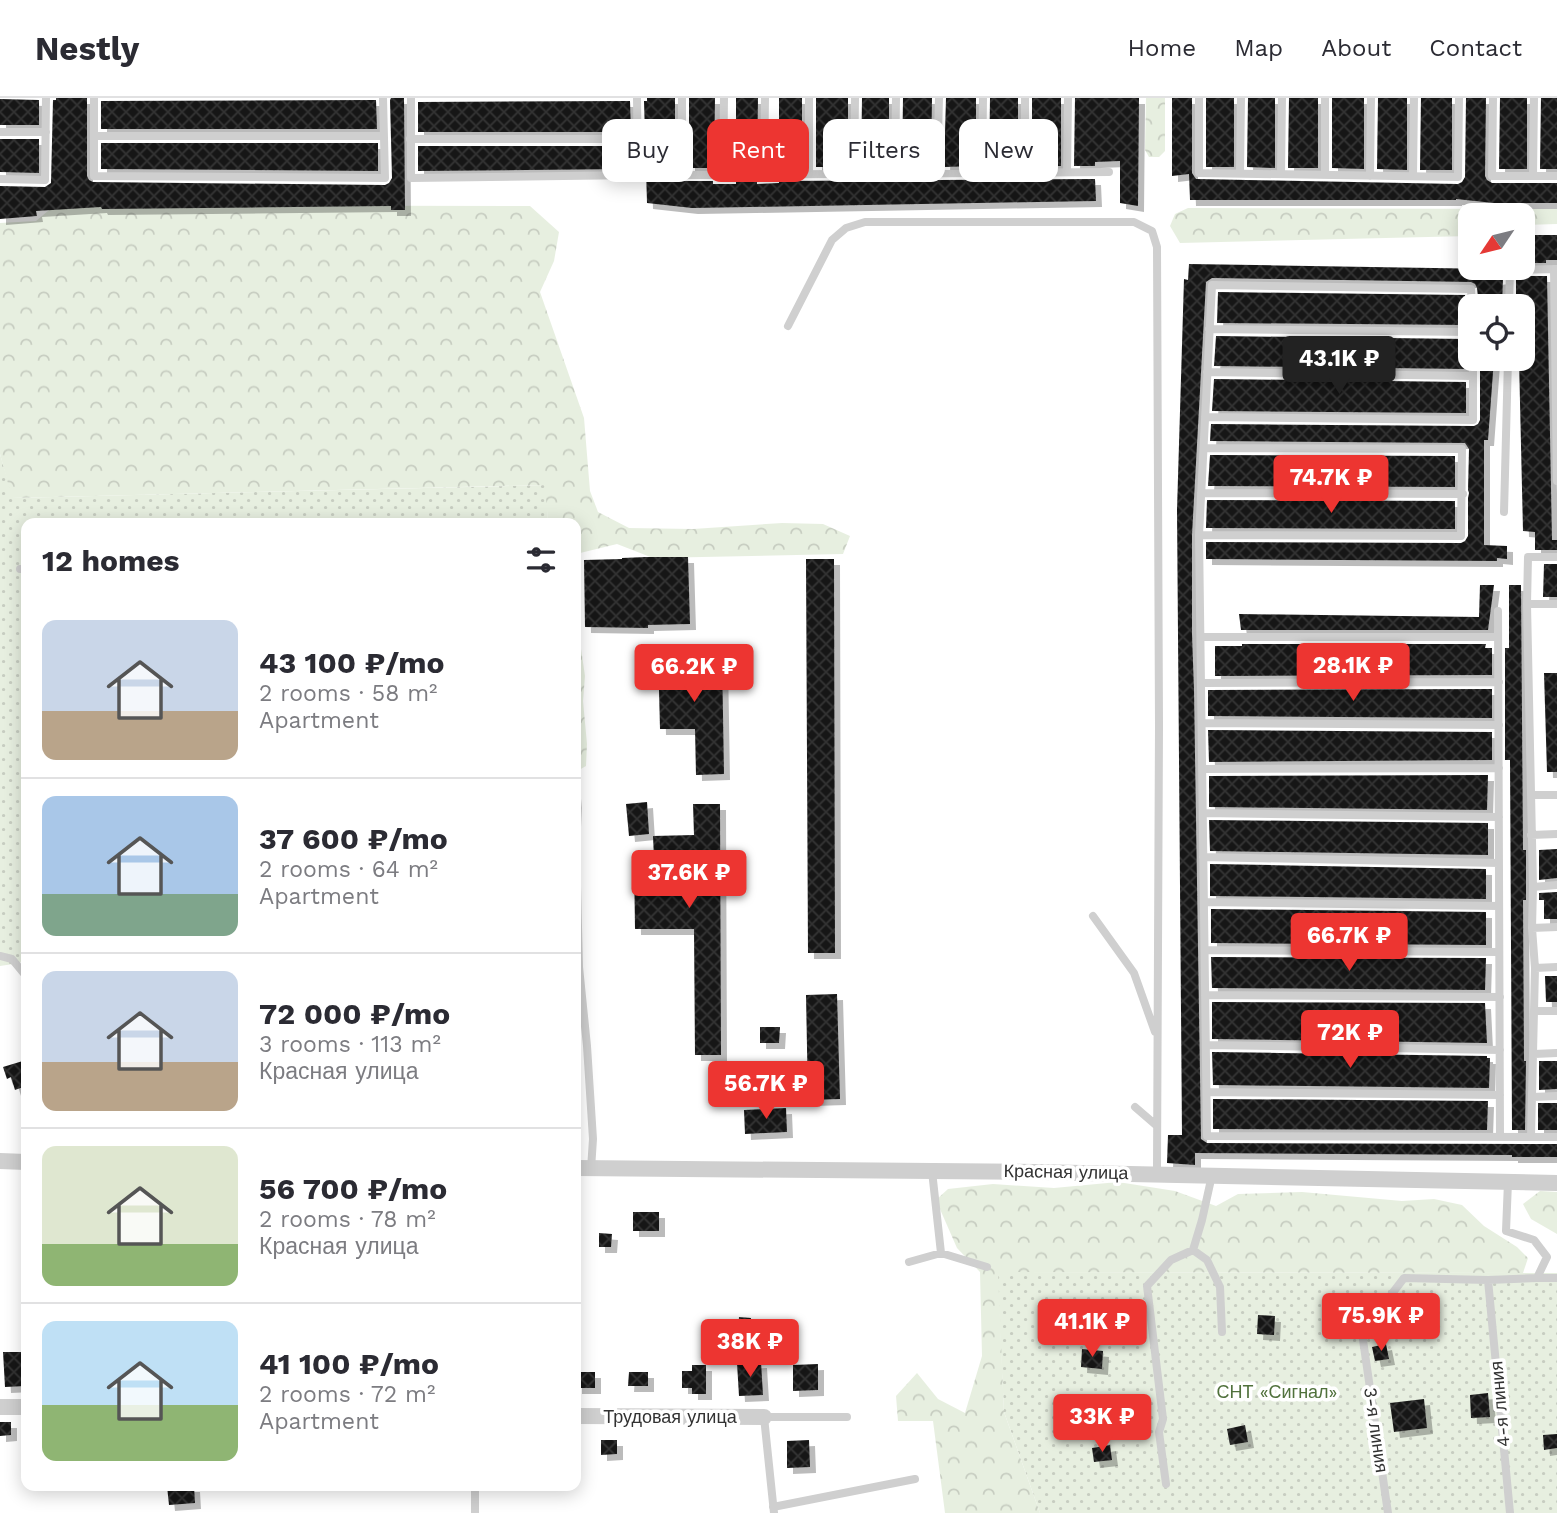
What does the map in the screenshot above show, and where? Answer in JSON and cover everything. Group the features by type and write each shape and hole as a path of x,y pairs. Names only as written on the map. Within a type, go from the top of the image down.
{"street":[{"path":"0,1161 21,1162"},
{"name":"Красная улица","path":"583,1168 1157,1172 1557,1183"},
{"path":"0,1407 21,1407"},
{"name":"Трудовая улица","path":"581,1416 764,1417"}],"lane":[{"path":"0,179 45,180 46,98"},
{"path":"94,98 94,176 385,178 383,98"},
{"path":"411,98 411,178 602,175"},
{"path":"637,98 638,119"},
{"path":"682,98 681,175 707,175"},
{"path":"724,98 724,119"},
{"path":"765,98 765,119"},
{"path":"809,98 809,119"},
{"path":"855,98 855,119"},
{"path":"896,98 896,119"},
{"path":"938,119 939,98"},
{"path":"983,98 983,119"},
{"path":"1025,98 1025,119"},
{"path":"1068,98 1068,172"},
{"path":"1199,98 1199,173 1458,177 1459,98"},
{"path":"1240,173 1241,98"},
{"path":"1281,174 1282,98"},
{"path":"1325,98 1325,175"},
{"path":"1370,176 1371,98"},
{"path":"1413,176 1414,98"},
{"path":"1493,98 1492,176 1557,176"},
{"path":"1532,176 1534,98"},
{"path":"0,132 46,132"},
{"path":"94,136 384,135"},
{"path":"410,139 602,139"},
{"path":"1058,172 1109,172"},
{"path":"809,174 823,174"},
{"path":"788,326 832,240 846,228 865,222 1135,222 1152,231 1157,247 1157,1172"},
{"path":"1509,294 1510,270 1556,269 1557,481"},
{"path":"1471,294 1471,289 1212,285 1199,535 1207,1136 1557,1137"},
{"path":"1209,329 1458,332"},
{"path":"1205,417 1473,420 1473,371"},
{"path":"1504,512 1508,371"},
{"path":"1207,372 1473,376"},
{"path":"1199,535 1461,536 1462,449 1203,448"},
{"path":"1201,493 1462,494"},
{"path":"1531,1138 1535,968 1532,928 1528,557 1557,557"},
{"path":"1527,604 1557,604"},
{"path":"1498,611 1500,1138"},
{"path":"1200,637 1499,637"},
{"path":"1201,683 1499,682"},
{"path":"1202,723 1499,725"},
{"path":"1202,769 1499,768"},
{"path":"1531,795 1557,795"},
{"path":"1203,813 1499,817"},
{"path":"1531,835 1557,834"},
{"path":"1203,857 1499,863"},
{"path":"1533,887 1557,885"},
{"path":"1204,902 1499,906"},
{"path":"1093,916 1134,972 1157,1040"},
{"path":"1532,928 1557,927"},
{"path":"1205,950 1499,952"},
{"path":"0,956 12,958 21,970"},
{"path":"1535,968 1557,967"},
{"path":"581,984 592,1126 583,1168"},
{"path":"1205,995 1500,997"},
{"path":"1534,1011 1557,1011"},
{"path":"1206,1045 1500,1050"},
{"path":"1534,1054 1557,1053"},
{"path":"1206,1092 1500,1095"},
{"path":"1532,1097 1557,1096"},
{"path":"1135,1107 1157,1126"},
{"path":"932,1171 941,1253"},
{"path":"1166,1484 1159,1432 1163,1419 1147,1286 1171,1260 1193,1250 1212,1175"},
{"path":"1508,1182 1506,1231 1534,1240 1547,1257 1537,1278"},
{"path":"1193,1250 1207,1260 1220,1287 1222,1332"},
{"path":"909,1262 941,1253 987,1267"},
{"name":"3-я линия","path":"1388,1513 1362,1333 1405,1278 1488,1280"},
{"path":"1488,1280 1557,1278"},
{"name":"4-я линия","path":"1488,1280 1510,1513"},
{"path":"846,1417 764,1417 774,1510 915,1479"},
{"path":"475,1491 475,1513"}],"green space":[{"path":"1146,98 1165,98 1165,151 1159,157 1149,157 1145,150"},
{"path":"55,205 530,206 559,232 554,261 540,292 584,418 590,491 598,512 629,528 693,529 782,523 823,524 850,536 843,554 653,558 617,544 581,553 581,518 548,518 545,485 12,498 0,454 0,223 36,221"},
{"path":"1188,208 1458,209 1458,236 1180,243 1170,226 1175,214"},
{"path":"1535,209 1557,209 1557,224 1535,225"},
{"path":"0,454 13,498 546,485 548,518 21,518 21,962 0,966"},
{"path":"581,649 585,676 583,701 586,766 581,769"},
{"path":"1118,1182 1175,1191 1216,1206 1238,1194 1302,1192 1402,1201 1434,1199 1462,1205 1484,1226 1517,1247 1528,1258 1523,1273 998,1272 1004,1412 1040,1513 945,1513 933,1421 898,1421 896,1396 917,1373 938,1399 965,1413 982,1356 980,1272 957,1248 936,1200 948,1189 993,1184 1054,1188"},
{"path":"1540,1191 1557,1192 1557,1234 1531,1219 1523,1204"},
{"name":"СНТ «Сигнал»","path":"997,1272 1557,1273 1557,1513 1040,1513 1004,1412"}],"building":[{"path":"87,98 87,176 93,182 385,185 392,178 390,100 404,98 405,210 391,210 391,206 101,207 36,211 37,216 0,219 0,186 45,187 51,183 53,100"},
{"path":"647,98 675,98 675,119 645,119 644,101 647,101"},
{"path":"689,98 715,98 715,119 707,119 707,168 693,168 693,119 689,119"},
{"path":"736,98 758,98 758,119 736,119"},
{"path":"779,98 802,98 802,119 779,119"},
{"path":"816,98 848,98 848,119 823,119 823,167 816,167"},
{"path":"862,98 889,98 889,119 862,119"},
{"path":"903,98 932,98 932,119 903,119"},
{"path":"946,98 976,98 976,119 959,119 959,167 945,167"},
{"path":"990,98 1018,98 1018,119 990,119"},
{"path":"1032,98 1061,98 1061,166 1058,166 1058,119 1032,119"},
{"path":"1075,98 1139,98 1138,206 1120,203 1120,161 1095,162 1095,166 1074,166"},
{"path":"1172,98 1192,98 1192,173 1196,179 1458,184 1465,177 1466,98 1486,98 1487,180 1492,183 1557,183 1557,203 1494,203 1456,199 1190,200 1189,174 1172,176"},
{"path":"1206,98 1234,98 1234,167 1206,167"},
{"path":"1248,98 1275,98 1275,168 1247,167"},
{"path":"1289,98 1318,98 1318,168 1288,168"},
{"path":"1332,98 1364,98 1364,169 1332,168"},
{"path":"1378,98 1407,98 1407,170 1377,169"},
{"path":"1421,98 1452,98 1452,170 1420,170"},
{"path":"1500,98 1527,98 1527,169 1499,169"},
{"path":"1541,98 1557,98 1557,169 1540,169"},
{"path":"0,99 39,100 39,125 0,125"},
{"path":"376,100 377,129 101,129 101,101"},
{"path":"630,101 631,119 602,119 602,132 418,132 418,102"},
{"path":"0,139 39,139 39,173 0,172"},
{"path":"101,143 378,143 378,171 101,169"},
{"path":"418,146 602,146 602,169 418,171"},
{"path":"1058,179 1095,179 1096,201 692,208 647,203 646,182 757,184 809,181 959,180 959,182 1058,182"},
{"path":"1535,235 1557,235 1557,260 1546,260 1546,263 1535,263"},
{"path":"1189,264 1458,268 1458,280 1503,280 1502,294 1478,294 1475,284 1471,282 1212,278 1206,282 1192,535 1201,1139 1207,1143 1557,1144 1557,1157 1195,1153 1195,1165 1167,1163 1168,1135 1182,1135 1177,510 1184,279 1188,280"},
{"path":"1535,276 1547,276 1552,540 1557,540 1557,550 1535,550 1535,532 1523,531 1519,371 1535,371 1535,294 1516,294 1516,280 1535,280"},
{"path":"1218,292 1458,295 1458,325 1217,323"},
{"path":"1216,336 1458,339 1458,369 1214,366"},
{"path":"1480,371 1493,371 1488,440 1484,440 1484,545 1507,546 1507,559 1206,559 1206,542 1461,543 1468,536 1469,449 1465,443 1210,441 1211,424 1474,426 1480,420"},
{"path":"1214,379 1466,382 1466,413 1212,411"},
{"path":"1210,455 1455,456 1455,487 1208,486"},
{"path":"1207,500 1455,501 1455,529 1206,528"},
{"path":"688,557 690,624 648,625 648,628 585,627 584,560"},
{"path":"806,559 834,559 835,953 808,953"},
{"path":"1544,564 1557,564 1557,597 1543,597"},
{"path":"1480,585 1494,585 1488,630 1241,630 1239,614 1479,617"},
{"path":"1509,585 1521,585 1523,850 1526,850 1526,900 1523,900 1525,1130 1512,1130 1510,760 1505,760 1505,648 1509,648"},
{"path":"1486,644 1485,648 1492,648 1492,675 1215,676 1215,646"},
{"path":"658,651 685,651 685,655 722,655 724,774 696,775 695,729 660,729"},
{"path":"1544,673 1557,673 1557,772 1547,772"},
{"path":"1492,689 1492,718 1208,716 1208,690"},
{"path":"1208,730 1492,732 1492,760 1209,762"},
{"path":"1488,775 1487,810 1209,807 1209,776"},
{"path":"647,802 649,834 629,836 626,804"},
{"path":"693,804 720,804 721,1055 695,1055 694,929 635,929 634,859 654,859 653,836 694,835"},
{"path":"1209,820 1488,823 1488,855 1210,851"},
{"path":"1557,849 1557,878 1539,880 1539,850"},
{"path":"1210,864 1486,869 1486,899 1210,896"},
{"path":"1557,892 1557,919 1544,919 1544,900 1539,900 1539,893"},
{"path":"1211,909 1486,912 1486,945 1211,943"},
{"path":"1211,957 1486,958 1485,990 1212,988"},
{"path":"1545,976 1557,976 1557,1002 1546,1002"},
{"path":"837,994 840,1099 808,1100 806,995"},
{"path":"1212,1002 1485,1003 1487,1043 1212,1039"},
{"path":"760,1027 780,1027 779,1043 760,1043"},
{"path":"1212,1052 1487,1056 1490,1058 1489,1088 1213,1085"},
{"path":"1539,1061 1557,1061 1557,1089 1539,1090"},
{"path":"21,1062 21,1088 15,1090 11,1077 7,1079 3,1067"},
{"path":"1213,1099 1488,1101 1487,1130 1213,1129"},
{"path":"1538,1103 1557,1103 1557,1130 1538,1130"},
{"path":"786,1108 787,1132 745,1134 744,1110"},
{"path":"633,1212 659,1212 659,1231 633,1231"},
{"path":"599,1233 612,1234 611,1247 599,1247"},
{"path":"1258,1315 1275,1316 1274,1335 1257,1334"},
{"path":"739,1317 751,1318 750,1332 738,1331"},
{"path":"1386,1344 1389,1359 1375,1361 1372,1347"},
{"path":"1082,1349 1103,1351 1102,1369 1081,1367"},
{"path":"3,1352 21,1352 21,1386 5,1387"},
{"path":"761,1362 763,1395 739,1396 737,1363"},
{"path":"818,1364 818,1390 793,1391 793,1365"},
{"path":"692,1365 706,1365 706,1394 692,1394 692,1388 682,1388 682,1371 692,1371"},
{"path":"581,1372 595,1372 595,1388 581,1388"},
{"path":"629,1372 648,1372 648,1386 628,1386"},
{"path":"1488,1393 1490,1417 1471,1418 1470,1395"},
{"path":"1424,1399 1427,1428 1394,1432 1390,1403"},
{"path":"0,1422 11,1422 11,1435 0,1436"},
{"path":"1245,1425 1248,1442 1230,1445 1227,1429"},
{"path":"1557,1434 1557,1448 1544,1450 1543,1435"},
{"path":"601,1440 617,1440 617,1454 601,1455"},
{"path":"809,1440 810,1467 787,1468 787,1441"},
{"path":"1110,1445 1112,1460 1094,1462 1092,1448"},
{"path":"168,1491 194,1491 195,1503 169,1505"}]}
